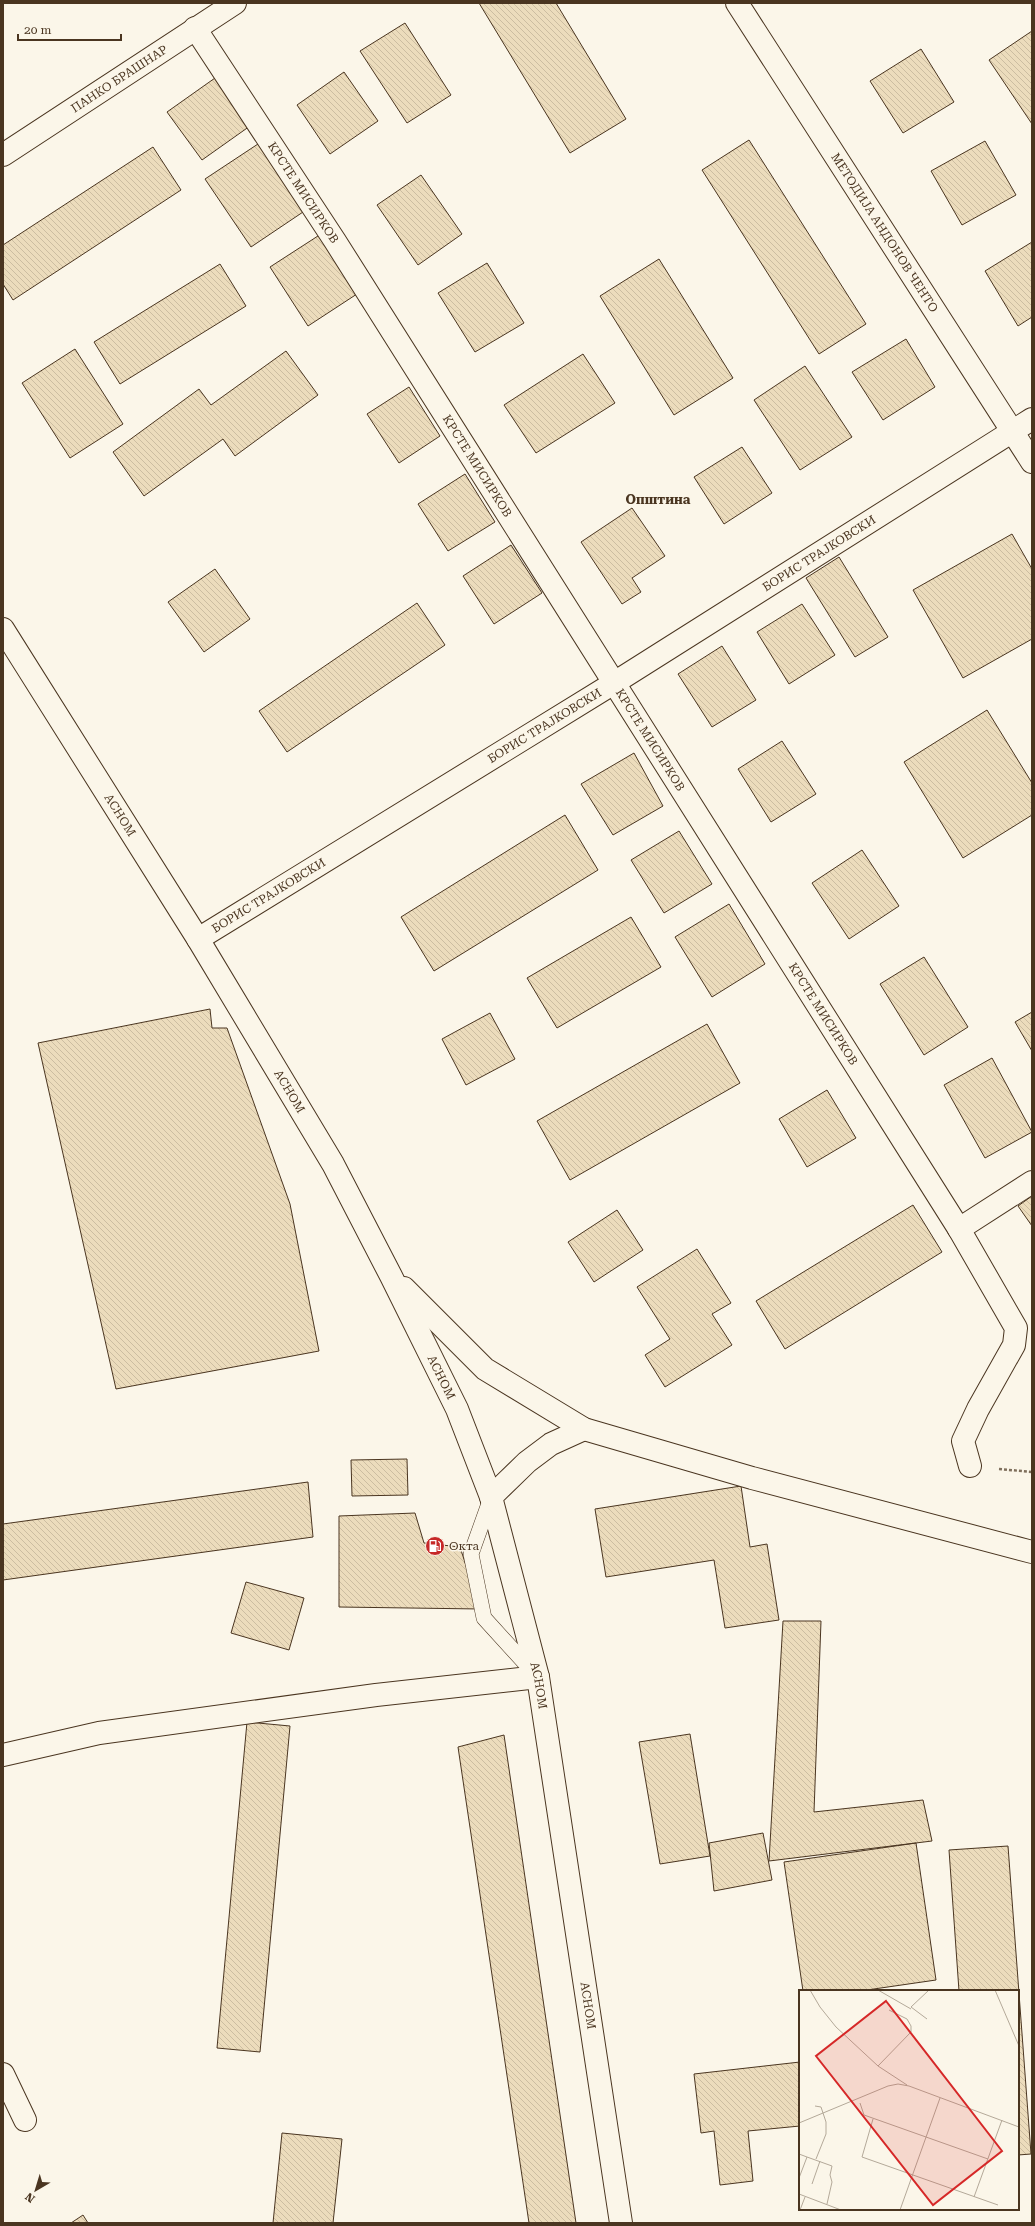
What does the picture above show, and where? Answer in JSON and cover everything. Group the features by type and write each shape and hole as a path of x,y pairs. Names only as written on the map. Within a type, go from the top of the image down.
{"street":[{"name":"ПАНКО БРАШНАР","path":"3,155 235,3"},
{"name":"МЕТОДИЈА АНДОНОВ ЧЕНТО","path":"737,3 1032,462"},
{"name":"КРСТЕ МИСИРКОВ","path":"195,28 335,241 959,1229 1016,1328 1014,1345 978,1409 963,1441 970,1466"},
{"name":"БОРИС ТРАЈКОВСКИ","path":"198,938 614,683 1032,419"},
{"name":"АСНОМ","path":"3,630 198,938 333,1164 457,1409 491,1497 538,1677 621,2223"},
{"path":"959,1229 1032,1182"},
{"path":"391,1276 485,1369 584,1429 752,1478 1032,1552"},
{"path":"491,1497 527,1462 545,1449 584,1429"},
{"path":"3,1755 99,1733 376,1695 538,1677"},
{"path":"3,2074 25,2120"}],"lane":[{"path":"491,1497 471,1554 484,1618 538,1677"}],"building":[{"path":"479,3 556,3 626,119 570,153"},
{"path":"405,23 451,95 407,123 360,51"},
{"path":"1032,31 1032,124 989,60"},
{"path":"921,49 954,102 903,133 870,81"},
{"path":"344,72 378,121 330,154 297,105"},
{"path":"215,78 250,126 202,160 167,112"},
{"path":"749,140 866,324 819,354 702,170"},
{"path":"985,141 1016,195 962,225 931,171"},
{"path":"261,142 306,210 251,247 205,179"},
{"path":"153,147 181,190 13,300 3,284 3,245"},
{"path":"421,175 462,234 418,265 377,205"},
{"path":"321,234 360,292 308,326 270,267"},
{"path":"1032,242 1032,317 1018,326 985,271"},
{"path":"659,259 733,378 674,415 600,296"},
{"path":"487,263 524,323 475,352 438,293"},
{"path":"220,264 246,306 120,384 94,342"},
{"path":"906,339 935,387 883,420 852,372"},
{"path":"75,349 123,424 70,458 22,383"},
{"path":"286,351 318,395 235,456 223,439 144,496 113,452 199,389 211,405"},
{"path":"583,354 615,403 536,453 504,405"},
{"path":"805,366 852,437 800,470 754,400"},
{"path":"409,387 440,436 399,463 367,414"},
{"path":"742,447 772,493 724,524 694,477"},
{"path":"465,474 495,522 448,551 418,504"},
{"path":"632,508 665,556 632,578 641,592 622,604 581,542"},
{"path":"1012,534 1032,569 1032,639 963,678 913,590"},
{"path":"511,545 542,593 494,624 463,576"},
{"path":"839,557 888,637 855,657 806,578"},
{"path":"215,569 250,619 204,652 168,602"},
{"path":"417,603 445,645 287,752 259,711"},
{"path":"802,604 835,655 789,684 757,632"},
{"path":"722,646 756,700 712,727 678,674"},
{"path":"987,710 1032,783 1032,815 963,858 904,762"},
{"path":"782,741 816,794 771,822 738,769"},
{"path":"634,753 663,806 613,835 581,784"},
{"path":"565,815 598,870 434,971 401,917"},
{"path":"679,831 712,884 664,913 631,860"},
{"path":"862,850 899,906 849,939 812,883"},
{"path":"729,904 765,964 712,997 675,937"},
{"path":"631,917 661,967 557,1028 527,978"},
{"path":"924,957 968,1027 924,1055 880,984"},
{"path":"210,1009 212,1028 227,1028 290,1204 319,1351 116,1389 38,1043"},
{"path":"1032,1012 1032,1051 1015,1022"},
{"path":"490,1013 515,1059 466,1085 442,1039"},
{"path":"707,1024 740,1083 570,1180 537,1121"},
{"path":"992,1058 1032,1132 985,1158 944,1085"},
{"path":"827,1090 856,1138 807,1167 779,1119"},
{"path":"1032,1196 1032,1226 1018,1206"},
{"path":"913,1205 942,1252 785,1349 756,1301"},
{"path":"617,1210 643,1250 594,1282 568,1242"},
{"path":"697,1249 731,1303 712,1314 732,1345 665,1387 645,1355 670,1339 637,1287"},
{"path":"407,1459 408,1495 352,1496 351,1460"},
{"path":"308,1482 313,1537 3,1580 3,1524"},
{"path":"741,1486 750,1547 767,1544 779,1620 725,1628 714,1560 606,1577 595,1509"},
{"path":"415,1513 424,1543 460,1547 480,1609 339,1607 339,1516"},
{"path":"246,1582 304,1598 289,1650 231,1633"},
{"path":"783,1621 821,1621 814,1812 923,1800 932,1841 769,1861"},
{"path":"247,1722 290,1726 260,2052 217,2048"},
{"path":"690,1734 710,1856 660,1864 639,1742"},
{"path":"504,1735 576,2223 529,2223 458,1747"},
{"path":"763,1833 772,1880 714,1891 709,1843"},
{"path":"916,1843 936,1980 867,1990 803,1990 784,1862"},
{"path":"1008,1846 1019,1990 959,1990 949,1850"},
{"path":"1019,1993 1031,2154 1019,2155"},
{"path":"799,2062 799,2126 748,2131 753,2181 720,2185 714,2131 701,2133 694,2074"},
{"path":"282,2133 342,2139 333,2223 273,2223"},
{"path":"83,2215 88,2223 71,2223"}],"place":[{"name":"Окта","path":"435,1546"}],"district":[{"name":"Општина","path":"658,499"}]}
